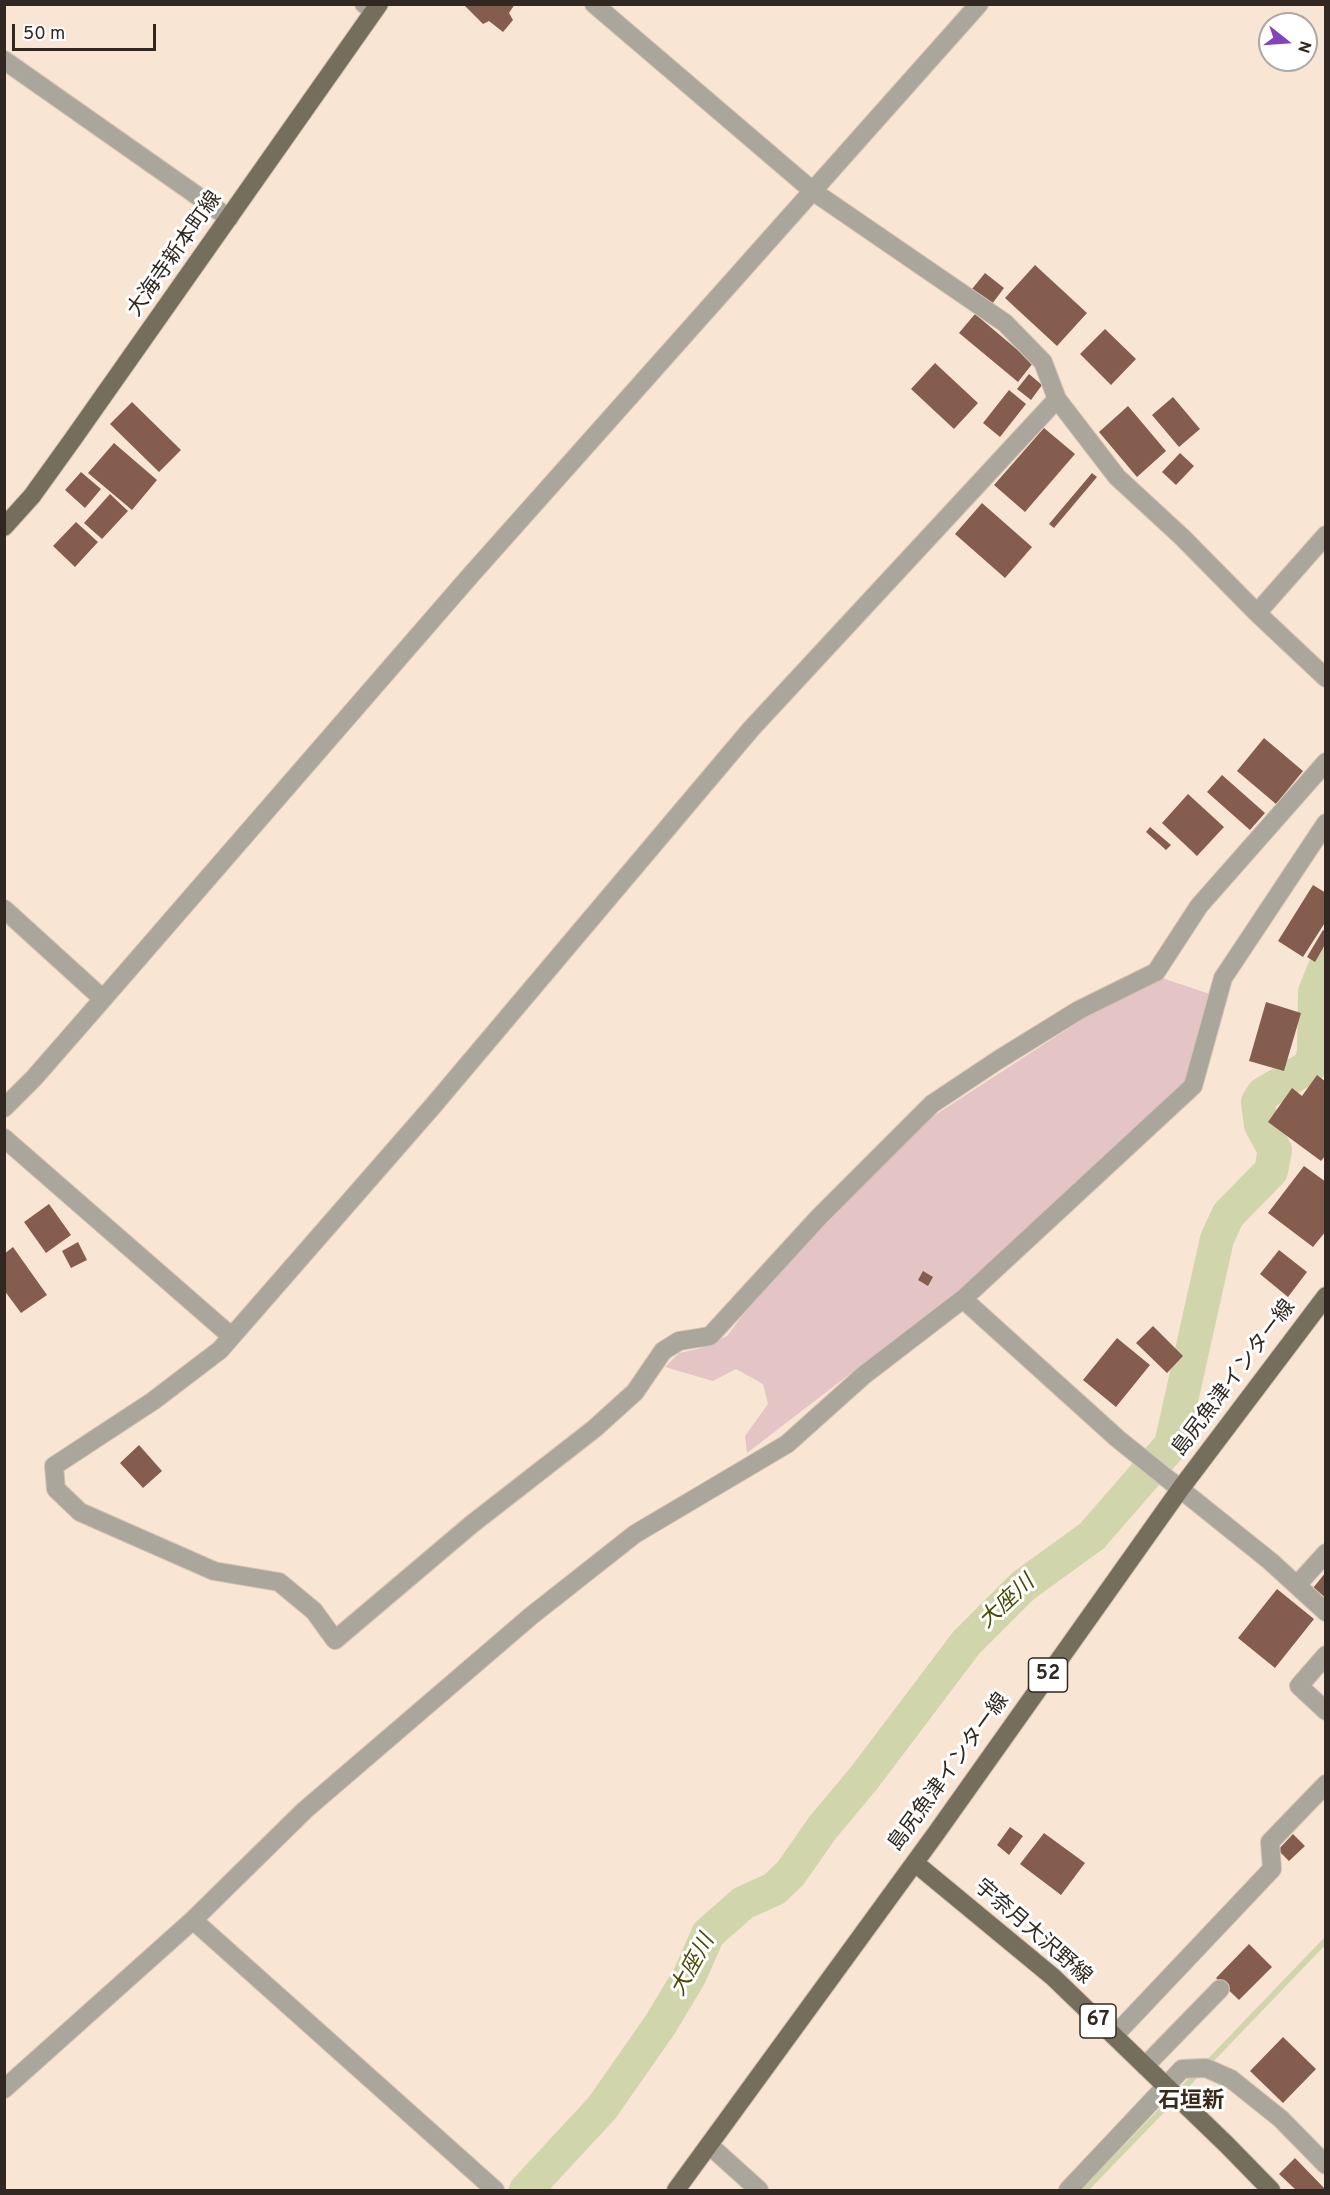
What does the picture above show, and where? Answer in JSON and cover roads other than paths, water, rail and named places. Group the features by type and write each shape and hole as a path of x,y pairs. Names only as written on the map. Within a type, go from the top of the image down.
{"main road":[{"name":"大海寺新本町線","path":"4,527 32,496 66,449 229,218 372,7"},
{"name":"島尻魚津インター線","path":"676,2190 915,1863 1181,1488 1326,1296"},
{"name":"宇奈月大沢野線","path":"915,1863 1053,1977 1272,2190"}],"street":[{"path":"594,4 814,192 1005,323 1043,362 1057,399 1117,477 1182,537 1257,613 1326,678"},
{"path":"4,1108 34,1078 470,576 814,192 978,4"},
{"path":"4,60 229,218"},
{"path":"1057,399 751,729 432,1107 330,1222 269,1297 220,1350 153,1401 54,1466 56,1489 80,1512 214,1571 279,1582 314,1611 335,1640 472,1524 594,1430 635,1392 663,1352 679,1341 710,1336 819,1217 932,1104 1079,1010 1156,972 1198,906 1326,762"},
{"path":"1257,613 1326,535"},
{"path":"4,2089 193,1920 305,1810 540,1610 635,1534 787,1444 864,1375 963,1299 1193,1086 1223,978 1326,823"},
{"path":"4,909 103,999"},
{"path":"4,1138 231,1336"},
{"path":"963,1299 1118,1439 1270,1561 1326,1612"},
{"path":"1297,1585 1326,1553"},
{"path":"1326,1655 1299,1686 1326,1711"},
{"path":"1114,2036 1272,1869 1270,1842 1326,1784"},
{"path":"193,1920 495,2190"},
{"path":"1145,2066 1220,1989"},
{"path":"1068,2190 1182,2069 1206,2068 1231,2079 1281,2119 1326,2165"},
{"path":"709,2145 759,2190"}],"waterway":[{"name":"大座川","path":"526,2190 602,2108 660,2025 690,1975 708,1934 743,1903 774,1889 790,1874 823,1827 864,1778 966,1643 1023,1586 1092,1536 1171,1445 1217,1239 1228,1215 1271,1171 1275,1150 1261,1125 1258,1102 1263,1094 1310,1066 1314,1053 1315,992 1326,965"},
{"path":"1206,2065 1326,1940"},
{"path":"1085,2190 1199,2072"}],"district":[{"name":"石垣新","path":"1191,2103"}]}
